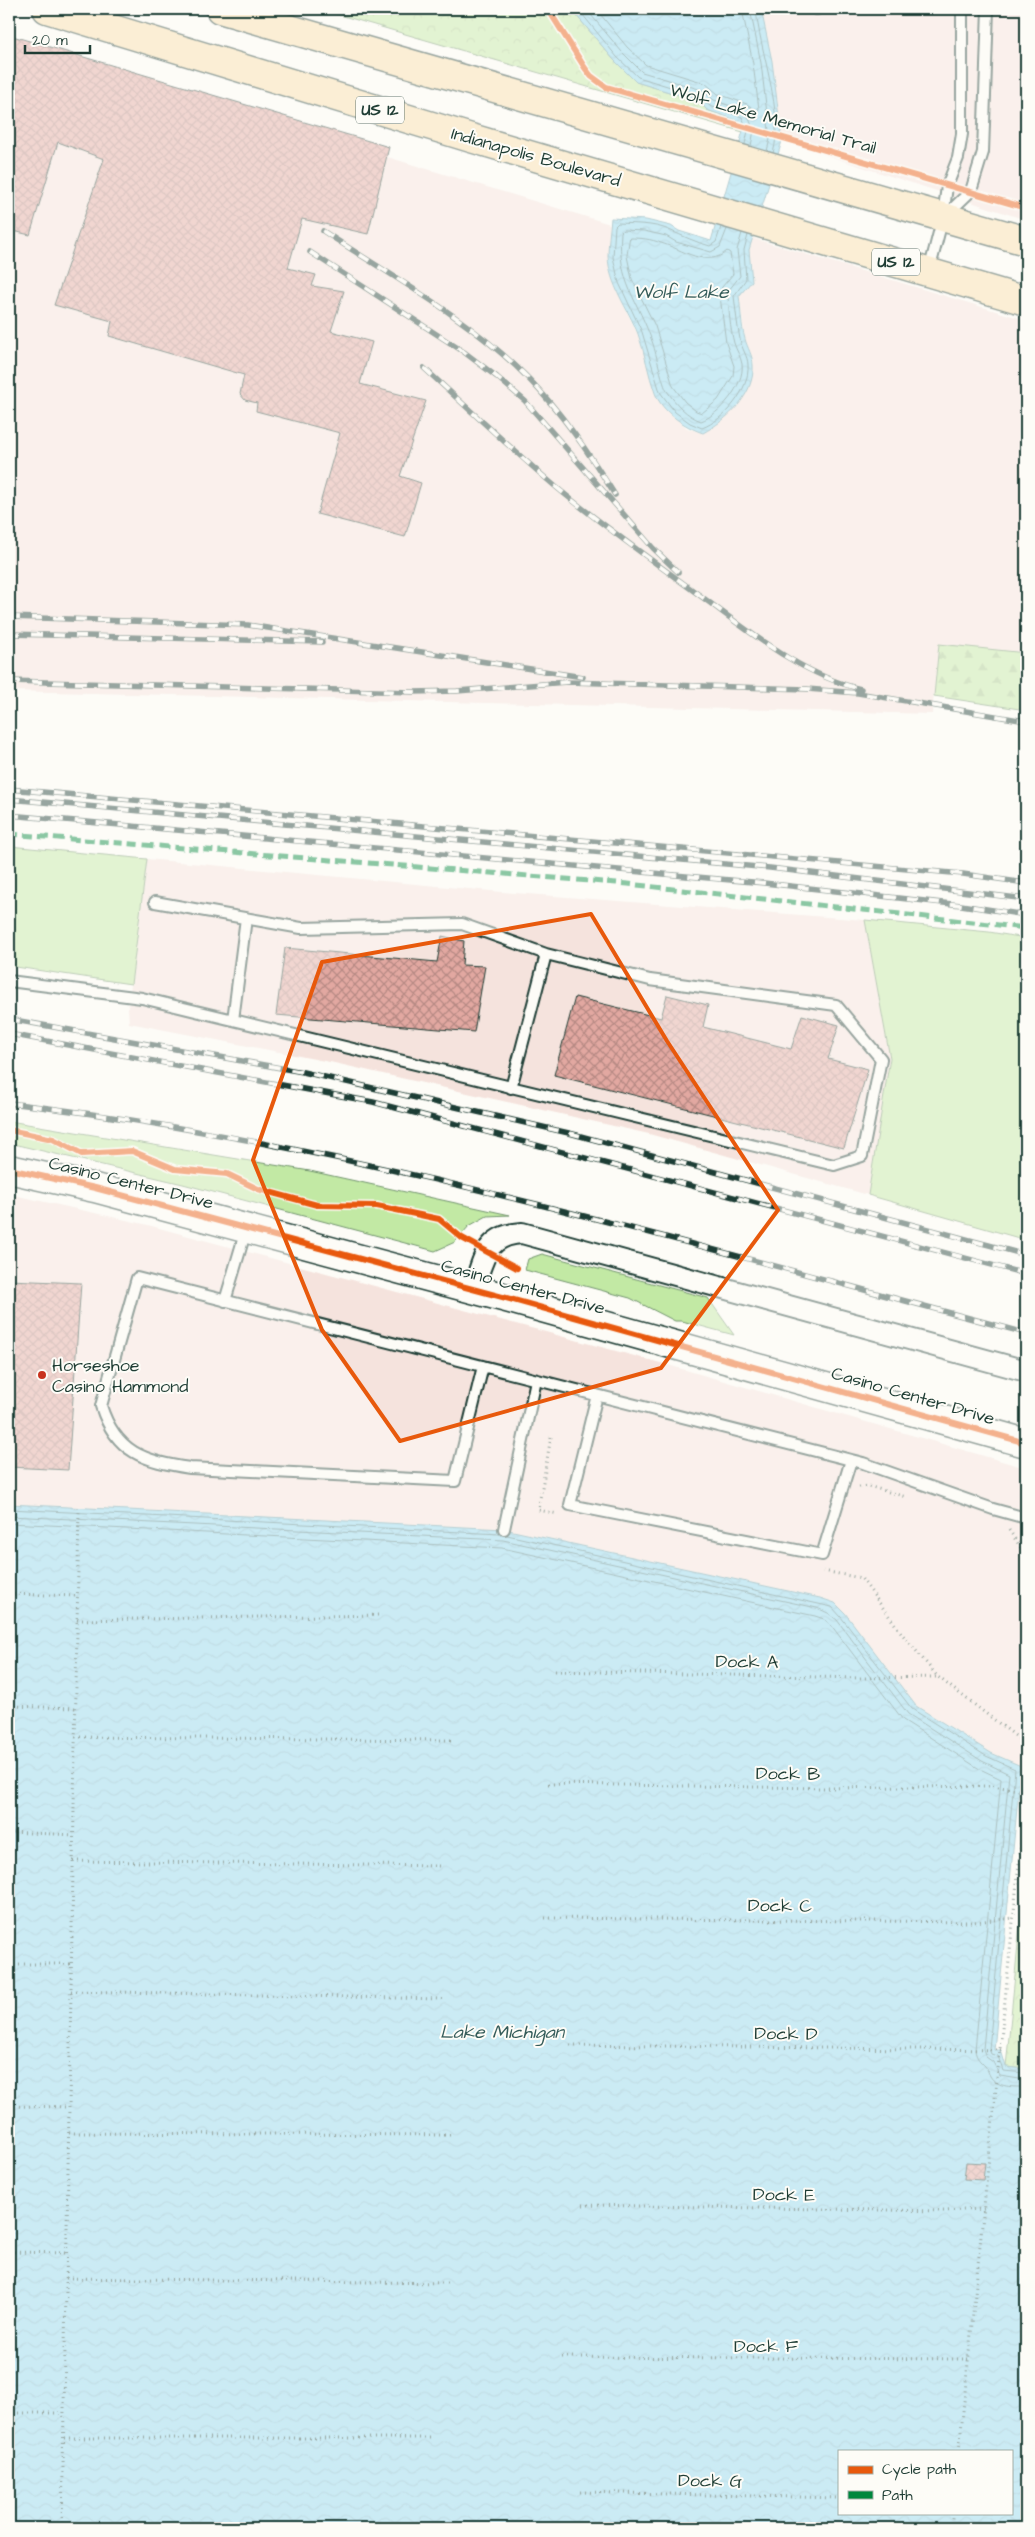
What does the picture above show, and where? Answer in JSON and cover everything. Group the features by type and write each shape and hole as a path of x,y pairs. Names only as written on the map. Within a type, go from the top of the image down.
{"main road":[{"name":"Indianapolis Boulevard","path":"47,9 471,138 1026,300"},
{"path":"220,9 1026,241"}],"street":[{"name":"Casino Center Drive","path":"10,1174 95,1188 473,1289 1026,1443"},
{"path":"473,1289 490,1245 498,1238 509,1233 522,1233 1026,1371"}],"lane":[{"path":"929,271 943,217 947,186 958,158 962,134 962,9"},
{"path":"943,217 971,191 983,152 988,9"},
{"path":"9,981 142,998 834,1165 862,1156 881,1060 836,1005 650,980 546,954 462,924 301,928 156,902"},
{"path":"233,1020 246,918"},
{"path":"511,1088 546,954"},
{"path":"225,1301 246,1228"},
{"path":"483,1366 455,1481 190,1468 164,1464 134,1453 115,1435 107,1422 102,1406 137,1278 225,1301 483,1366 851,1460 993,1509 1026,1518"},
{"path":"504,1529 536,1380"},
{"path":"597,1395 570,1505 822,1555 851,1460"}],"path":[{"path":"551,1437 538,1510 566,1516"},
{"path":"856,1490 859,1487 868,1486 915,1500"},
{"path":"62,2528 79,1510"},
{"path":"1008,1528 1026,1555"},
{"path":"832,1572 834,1563"},
{"path":"822,1570 861,1578 903,1636 938,1677 1026,1744"},
{"path":"9,1594 78,1596"},
{"path":"77,1620 382,1615"},
{"path":"9,1706 76,1708"},
{"path":"75,1737 454,1740"},
{"path":"960,2450 1026,1793"},
{"path":"9,1832 74,1834"},
{"path":"73,1861 442,1866"},
{"path":"9,1964 72,1964"},
{"path":"71,1990 442,2000"},
{"path":"9,2106 69,2107"},
{"path":"69,2133 452,2135"},
{"path":"9,2252 67,2252"},
{"path":"66,2278 446,2283"},
{"path":"9,2413 64,2414"},
{"path":"64,2438 434,2438"},
{"path":"950,2528 953,2514"}],"highlighted area":[{"path":"591,914 667,1041 778,1210 661,1368 400,1441 322,1330 253,1160 322,962"}],"shaded area":[{"path":"761,9 1026,9 1026,220 782,141 772,61"},
{"path":"9,43 610,224 608,257 614,285 637,333 652,376 655,394 672,415 687,428 703,433 754,363 745,339 739,296 752,281 749,250 752,238 1026,320 1026,653 939,644 932,714 9,691"},
{"path":"147,859 502,892 865,920 890,1058 868,1195 649,1134 330,1062 129,1023 128,1008"},
{"path":"9,1194 144,1224 668,1365 1026,1468 1026,1787 1019,1786 1021,1766 991,1753 916,1706 835,1603 820,1598 504,1529 9,1504"}],"green space":[{"path":"319,9 571,9 614,60 636,82 699,101 707,110 739,121 743,132"},
{"path":"939,644 1026,653 1026,710 934,696"},
{"path":"9,846 147,859 131,984 9,966"},
{"path":"865,920 989,932 1026,938 1026,1240 868,1195 890,1058"},
{"path":"9,1121 310,1171 510,1215 487,1216 469,1226 455,1242 435,1251 183,1184 9,1143"},
{"path":"542,1254 708,1298 734,1335 682,1321 675,1321 630,1298 525,1270 528,1259"},
{"path":"1026,1862 1026,2069 1006,2067"}],"water":[{"name":"Wolf Lake","path":"571,9 761,9 772,61 782,141 749,250 752,281 739,296 744,334 753,362 752,376 749,386 738,405 730,414 703,433 675,418 658,400 655,393 638,334 615,287 609,267 611,218 646,220 671,226 679,231 711,241 743,131 739,121 707,110 699,101 636,82 614,60"},
{"name":"Lake Michigan","path":"9,1504 504,1529 820,1598 835,1603 845,1613 916,1706 991,1753 1021,1766 994,2050 1001,2050 1006,2067 1026,2069 1026,2528 9,2528"}],"building":[{"path":"9,35 389,147 368,234 302,219 288,268 316,275 312,286 344,291 331,331 372,342 360,384 426,401 400,476 421,483 405,537 317,514 340,433 256,411 257,403 245,400 240,394 244,375 109,336 112,321 54,305 104,159 58,142 30,235 9,230"},
{"path":"442,936 464,941 462,965 485,966 474,1032 276,1015 285,948 437,962"},
{"path":"667,995 708,1005 703,1027 791,1049 802,1015 839,1025 828,1059 868,1069 844,1148 554,1075 575,997 661,1018"},
{"name":"Horseshoe Casino Hammond","path":"9,1280 81,1283 68,1470 9,1467"},
{"path":"966,2162 985,2163 983,2180 964,2179"}],"railway":[{"path":"323,231 429,299 481,336 505,356 540,391 563,419 615,495"},
{"path":"310,252 464,352 525,401 653,548 678,572"},
{"path":"424,368 556,487 647,557 777,651 818,674 861,689"},
{"path":"9,617 248,625 583,677"},
{"path":"9,634 322,642"},
{"path":"9,681 413,692 457,691 567,682 807,689 858,693 1026,721"},
{"path":"9,789 963,874 1026,883"},
{"path":"9,799 770,868 1026,899"},
{"path":"9,815 764,883 961,905 1026,915"},
{"path":"9,1019 303,1072 573,1134 1026,1255"},
{"path":"9,1034 373,1102 1026,1274"},
{"path":"9,1103 138,1121 267,1144 394,1171 648,1232 1026,1333"}],"marked path":[{"path":"9,834 628,884 1026,928"}],"cycle path":[{"name":"Wolf Lake Memorial Trail","path":"548,9 585,68 591,76 606,87 1026,208"},
{"path":"9,1130 53,1139 82,1154 132,1151 175,1169 227,1174 258,1189 317,1205 377,1206 439,1219 462,1238 517,1268"},
{"path":"9,1169 95,1188 510,1299 1026,1443"}],"place":[{"name":"Horseshoe Casino Hammond","path":"42,1375"}]}
